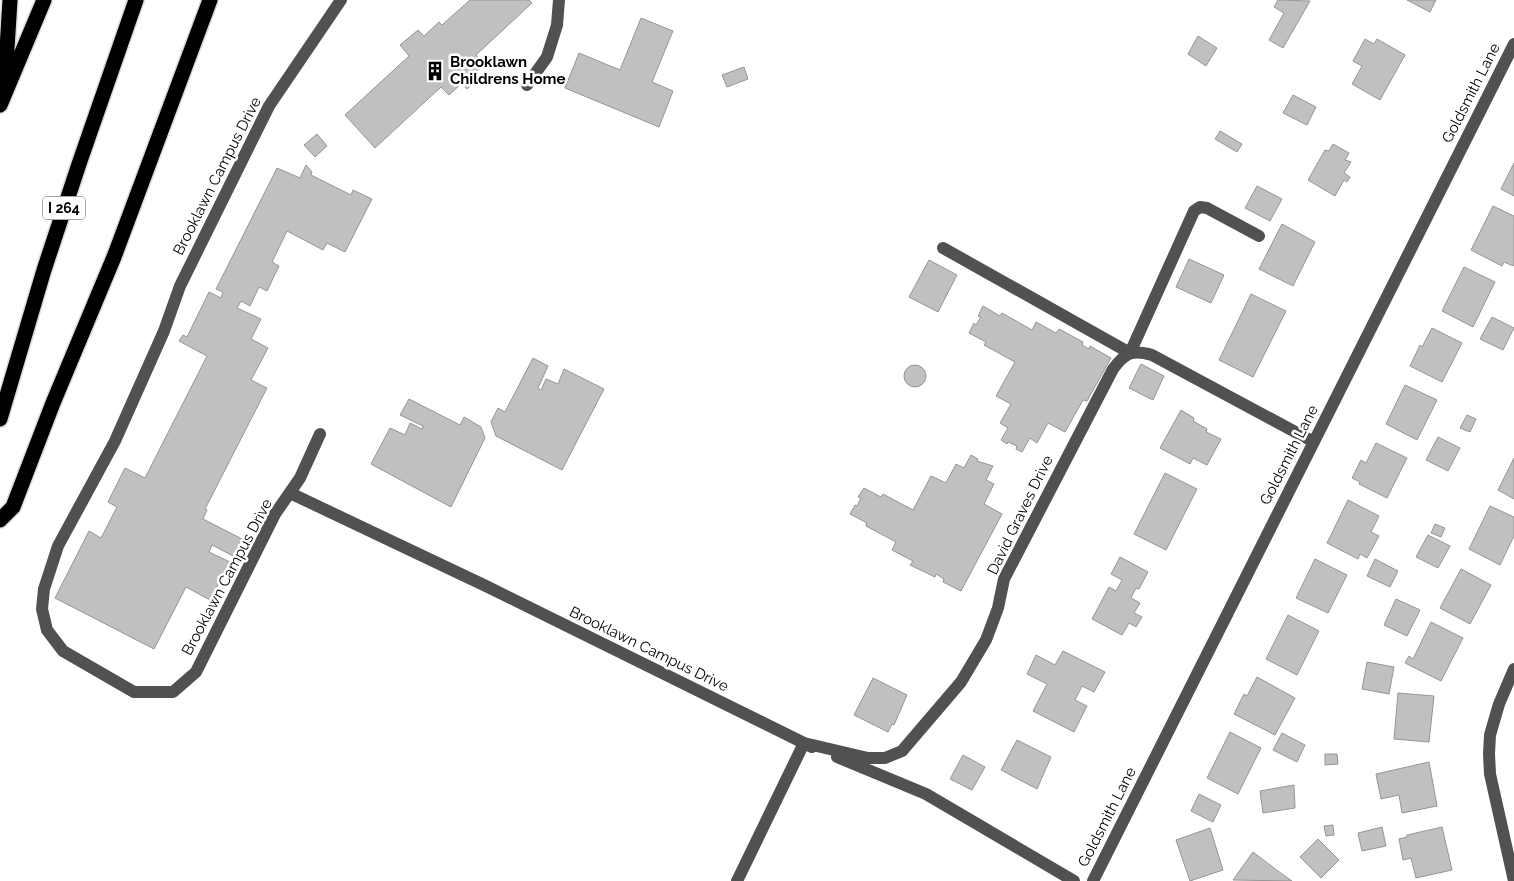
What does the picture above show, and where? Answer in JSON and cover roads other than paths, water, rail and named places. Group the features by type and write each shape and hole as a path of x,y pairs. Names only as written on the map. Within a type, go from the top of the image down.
{"highway":[{"path":"2,98 10,0"},
{"path":"2,98 44,0"},
{"name":"I 264","path":"0,419 57,232 136,0"},
{"path":"0,520 13,507 52,403 114,257 210,0"}],"street":[{"name":"Brooklawn Campus Drive","path":"341,0 269,106 180,286 164,331 115,441 58,546 44,589 42,609 47,630 63,651 134,692 173,692 196,672 275,514 290,493 488,587 804,743 926,794 1074,881"},
{"path":"527,85 547,56 557,25 560,0"},
{"name":"Goldsmith Lane","path":"1094,881 1514,44"},
{"path":"1130,353 1194,211 1200,207 1207,208 1259,236"},
{"path":"943,248 1130,353 1140,351 1152,354 1314,442"},
{"name":"David Graves Drive","path":"804,743 868,758 885,758 902,751 916,736 961,682 986,640 998,608 1004,579 1113,369 1120,359 1130,353"},
{"path":"290,493 300,478 320,434"},
{"path":"1514,669 1499,704 1490,735 1489,754 1490,774 1514,881"},
{"path":"738,881 804,743"}],"place":[{"name":"Brooklawn Childrens Home","path":"435,71"}]}
